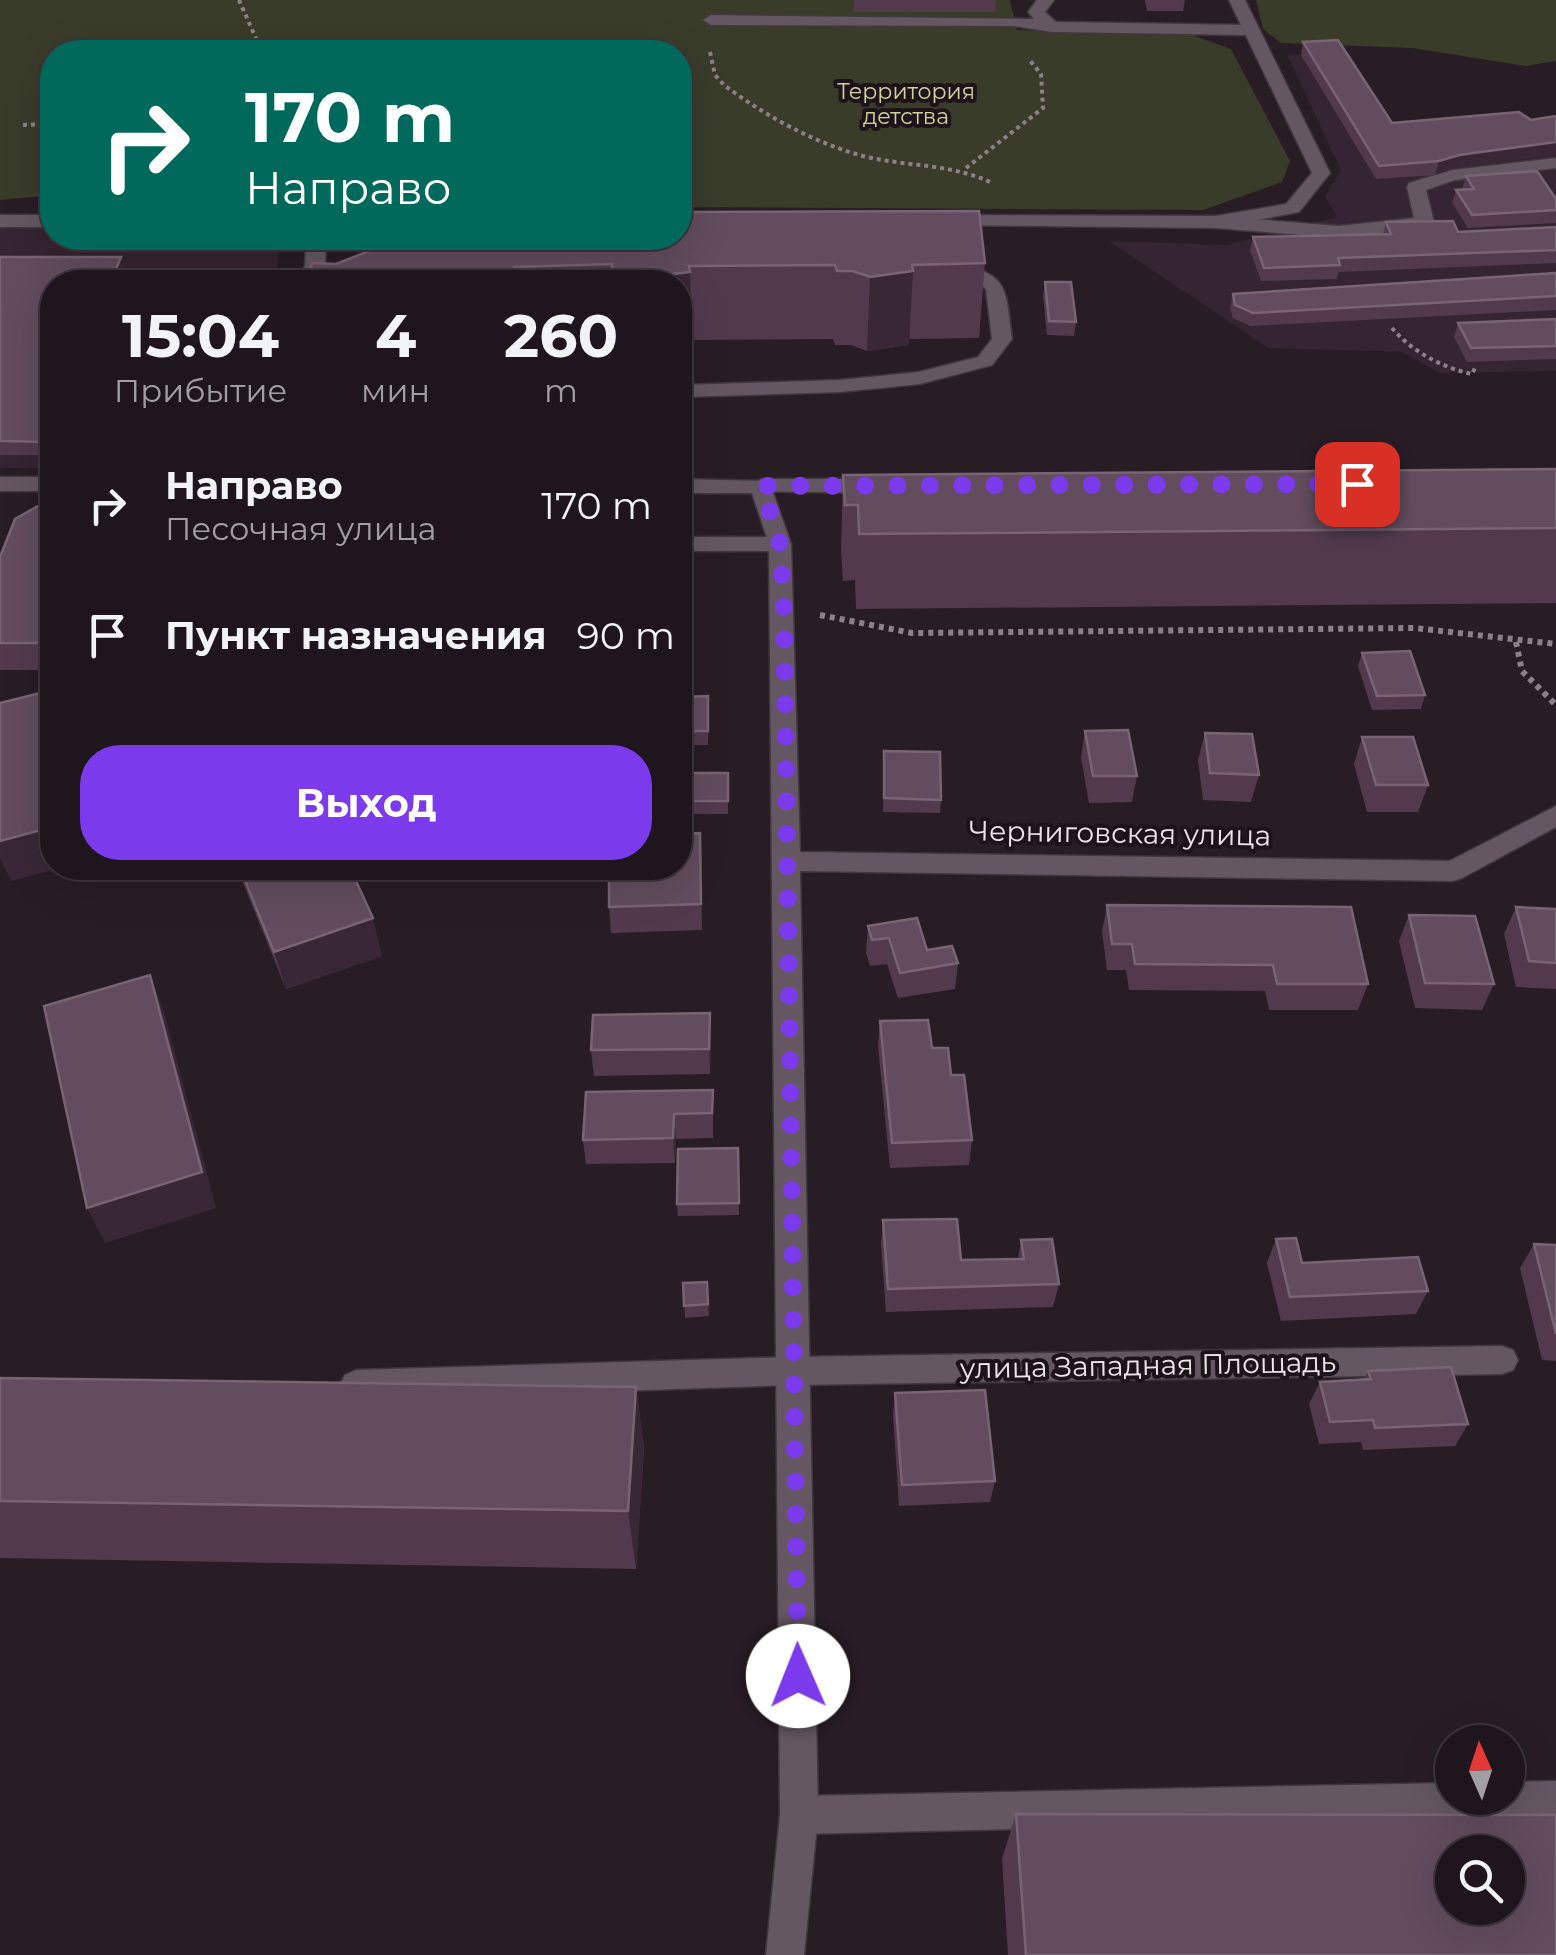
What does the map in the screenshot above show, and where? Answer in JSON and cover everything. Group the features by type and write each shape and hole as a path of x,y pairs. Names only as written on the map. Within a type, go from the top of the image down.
{"street":[{"path":"1046,0 1036,12 1052,28"},
{"path":"1216,222 1292,208 1320,172 1248,30 1237,0"},
{"path":"711,20 1001,21 1052,28 1248,30"},
{"path":"927,221 1216,222 1339,232 1426,222 1416,187 1452,175 1556,163"},
{"path":"0,222 40,222"},
{"path":"692,391 840,386 920,378 986,362 1002,339 996,287 982,276 923,266"},
{"path":"0,484 40,484"},
{"path":"692,486 900,486"},
{"path":"762,486 780,544 784,611 799,1816 785,1955"},
{"path":"692,544 780,544"},
{"name":"Черниговская улица","path":"787,861 1452,871 1556,814"},
{"name":"улица Западная Площадь","path":"334,1386 794,1370 1502,1360"},
{"path":"799,1816 1556,1798"}],"path":[{"path":"239,0 257,40"},
{"path":"965,168 1044,108 1041,74 1001,21"},
{"path":"708,44 715,75 741,99 784,121 862,156 965,168 1005,190"},
{"path":"23,124 40,124"},
{"path":"1392,328 1399,341 1422,350 1451,372 1472,374 1475,368"},
{"path":"784,611 853,619 912,633 1415,628 1556,644"},
{"path":"1516,642 1516,660 1528,682 1556,705"}],"shaded area":[{"path":"1335,53 1389,137 1556,129 1556,371 1440,373 1402,352 1268,348 1109,241 1227,245 1337,217 1325,197 1341,170 1287,55"},
{"path":"0,228 40,228 40,250 278,250 278,270 40,270 40,468 0,468"}],"green space":[{"name":"Территория детства","path":"0,0 1010,0 1017,30 1192,35 1231,49 1290,161 1282,182 1203,210 692,207 692,40 40,40 40,196 0,200"},
{"path":"1256,0 1556,0 1556,61 1526,66 1412,48 1281,43 1263,29"}],"building":[{"path":"1338,40 1392,123 1519,112 1531,120 1556,116 1556,142 1439,161 1379,166 1303,42"},
{"path":"1537,171 1556,199 1556,210 1472,215 1456,190 1474,189 1466,176"},
{"path":"979,211 985,263 912,265 913,271 870,277 837,271 835,265 689,266 690,270 612,270 612,264 514,267 515,270 310,270 312,263 336,264 372,250 692,250 692,212"},
{"path":"1453,221 1458,232 1556,227 1556,250 1338,258 1340,265 1264,268 1253,237 1391,234 1386,222"},
{"path":"0,257 121,257 116,270 40,270 40,442 0,441"},
{"path":"1556,273 1556,296 1253,313 1235,305 1233,294"},
{"path":"1045,282 1071,282 1076,322 1049,321"},
{"path":"1556,319 1556,346 1471,348 1458,323"},
{"path":"1556,469 1556,528 859,534 858,505 845,505 843,475"},
{"path":"40,506 40,643 0,643 0,557 15,519"},
{"path":"1410,651 1425,695 1377,696 1362,653"},
{"path":"40,693 40,830 0,841 0,703"},
{"path":"708,696 708,731 692,731 692,697"},
{"path":"1128,730 1137,776 1093,776 1085,731"},
{"path":"1205,733 1252,734 1259,775 1210,773"},
{"path":"1362,737 1413,737 1428,785 1376,785"},
{"path":"884,751 940,752 941,800 884,798"},
{"path":"692,773 728,773 728,801 692,801"},
{"path":"692,833 700,833 701,904 609,907 609,880 692,880"},
{"path":"245,880 356,880 373,918 274,952"},
{"path":"1107,905 1351,907 1368,984 1277,984 1273,965 1135,964 1132,944 1112,944"},
{"path":"1516,907 1556,909 1556,963 1529,961"},
{"path":"1409,915 1475,916 1494,984 1425,983"},
{"path":"917,918 927,950 952,946 958,963 900,973 889,938 872,940 868,926"},
{"path":"150,975 202,1172 87,1208 44,1006"},
{"path":"710,1013 709,1049 591,1050 593,1015"},
{"path":"928,1020 932,1048 948,1048 951,1075 964,1075 972,1140 892,1143 880,1021"},
{"path":"713,1090 712,1113 674,1114 673,1138 583,1140 586,1092"},
{"path":"738,1148 739,1203 677,1204 678,1149"},
{"path":"957,1219 961,1260 1024,1259 1021,1240 1052,1239 1059,1284 888,1289 883,1220"},
{"path":"1296,1238 1302,1263 1418,1257 1428,1291 1290,1297 1276,1239"},
{"path":"1534,1244 1556,1245 1556,1334"},
{"path":"707,1282 708,1304 684,1306 683,1283"},
{"path":"1451,1367 1468,1424 1375,1428 1373,1420 1330,1422 1320,1382 1371,1379 1368,1371"},
{"path":"0,1378 636,1387 628,1511 0,1501"},
{"path":"985,1390 995,1481 902,1485 895,1393"},
{"path":"1016,1814 1556,1815 1556,1955 1026,1955"}],"route":[{"path":"798,1676 784,611 780,544 762,486 1357,484"}]}
